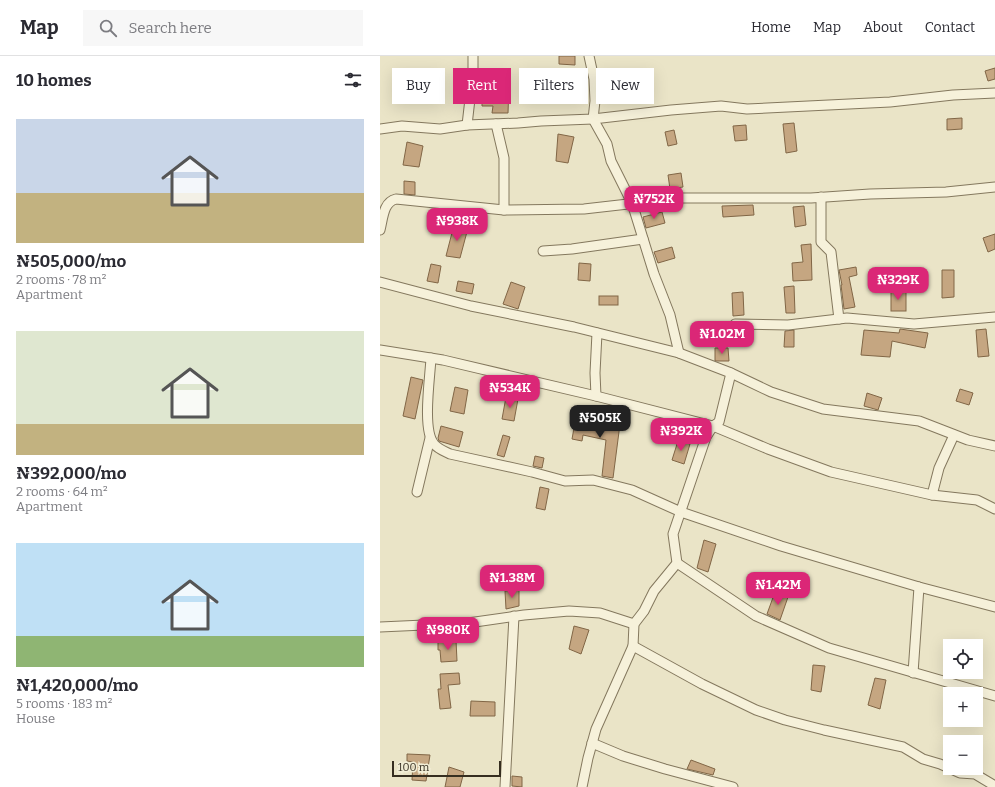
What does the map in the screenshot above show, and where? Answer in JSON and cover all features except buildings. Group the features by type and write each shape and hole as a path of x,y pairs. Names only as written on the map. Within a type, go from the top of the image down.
{"street":[{"path":"467,125 473,74 473,56"},
{"path":"589,56 594,79 595,100 593,119 606,144 611,161 632,203 642,240 670,315 679,353"},
{"path":"380,129 402,126 440,129 467,125 593,119 721,106 747,109 890,102 953,95 995,93"},
{"path":"496,124 504,158 504,210"},
{"path":"380,230 386,206 392,200 396,199 504,210 584,209 680,198 821,197 946,192 995,187"},
{"path":"821,197 822,242 831,252 839,319"},
{"path":"543,251 642,240"},
{"path":"380,282 471,306 597,332 679,353 731,373 771,392 823,409 919,421 968,440 995,446"},
{"path":"735,324 788,325 847,318 914,324 995,317"},
{"path":"596,396 595,373 597,332"},
{"path":"380,350 431,358 596,396 713,426 768,449 831,472 932,495 977,500 995,509"},
{"path":"431,358 427,424 430,438 434,445 450,454 532,472 565,481 594,480 632,490 682,512 781,546 919,587 995,607"},
{"path":"582,787 596,729 632,646 634,624 644,611 654,591 677,563 673,534 682,512 690,481 703,444 713,426 718,422 731,373"},
{"path":"932,495 939,468 954,434"},
{"path":"417,492 430,438"},
{"path":"677,563 756,616 829,648 995,696"},
{"path":"913,673 919,587"},
{"path":"380,627 468,623 514,616 568,611 600,613 634,624"},
{"path":"505,787 514,616"},
{"path":"632,646 702,684 756,710 785,720 824,730 903,747 923,759 940,764 960,773 975,774 995,786"},
{"path":"592,743 644,763 733,787"}]}
